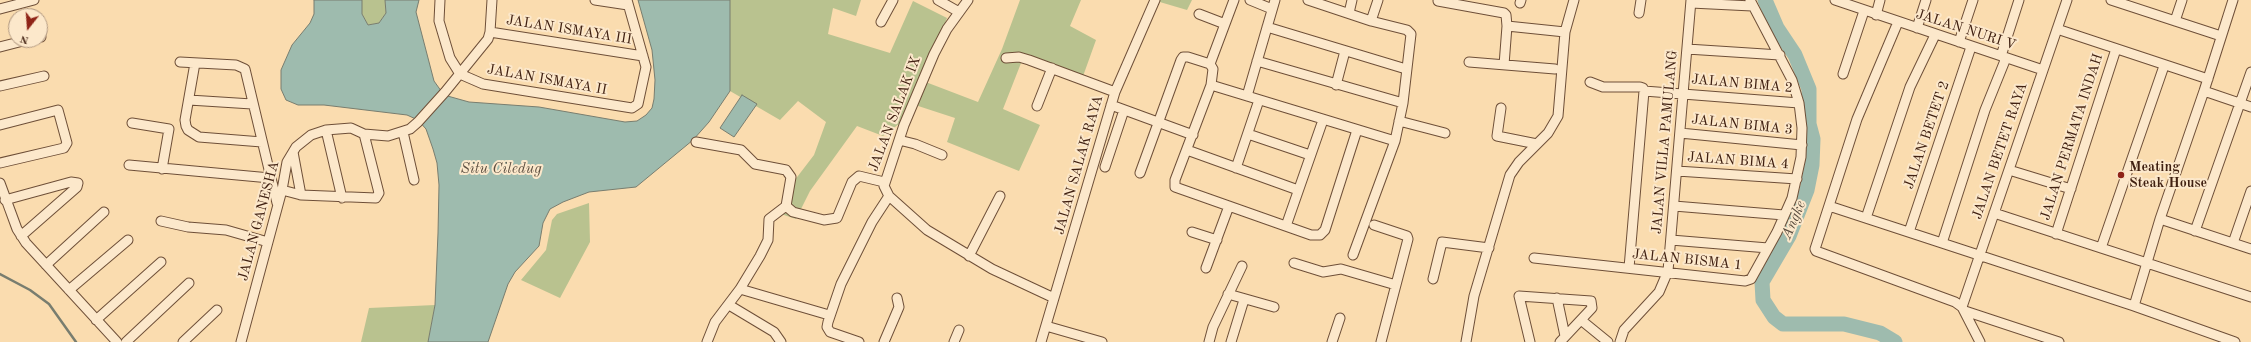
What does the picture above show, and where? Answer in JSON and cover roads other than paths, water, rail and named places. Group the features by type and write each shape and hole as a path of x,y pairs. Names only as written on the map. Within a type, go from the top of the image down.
{"street":[{"path":"0,9 34,0"},
{"path":"440,0 439,21 450,58 460,74"},
{"name":"JALAN GANESHA","path":"241,342 282,190 287,162 293,152 304,139 326,130 351,128 364,134 388,136 403,132 414,126 460,74 488,39 490,32 492,0"},
{"path":"595,0 627,2 643,56"},
{"path":"881,22 893,0"},
{"path":"938,0 959,12"},
{"name":"JALAN SALAK IX","path":"968,0 959,12 934,54 899,140 884,182 885,190 889,196 926,230 969,256 1054,298"},
{"name":"JALAN SALAK RAYA","path":"1041,342 1115,92 1155,0"},
{"path":"1210,64 1234,0"},
{"path":"1246,96 1273,4 1250,0"},
{"path":"1308,0 1371,21 1409,31 1411,39 1406,69 1403,103 1395,142 1353,255"},
{"path":"1349,13 1352,0"},
{"path":"1371,21 1378,0"},
{"path":"1466,342 1474,296 1510,175 1519,162 1548,133 1558,116 1565,32 1574,0"},
{"path":"1639,13 1641,0"},
{"name":"JALAN NURI V","path":"1835,0 1935,35 2043,70"},
{"path":"1876,15 1880,0"},
{"path":"1916,28 1926,0"},
{"path":"1959,42 1973,0"},
{"path":"1942,243 2003,57 2019,0"},
{"name":"JALAN BETET RAYA","path":"1964,309 1979,256 2067,0"},
{"path":"2111,0 2126,2 2175,21 2221,36"},
{"path":"2175,21 2182,0"},
{"path":"2134,306 2160,219 2208,79 2233,0"},
{"path":"1442,1 1482,4 1506,14 1507,26 1504,65"},
{"path":"1691,2 1751,3"},
{"name":"JALAN VILLA PAMULANG","path":"1620,342 1624,330 1658,292 1668,271 1691,2"},
{"name":"JALAN BISMA 1","path":"1534,258 1668,271 1747,281 1751,279 1784,215 1797,179 1802,145 1802,128 1799,103 1792,80 1751,3"},
{"path":"1843,74 1864,11"},
{"path":"1199,14 1225,24"},
{"path":"1898,22 1857,119 1815,247 1816,251 1948,299 1964,309 2059,342"},
{"path":"1507,26 1565,32"},
{"path":"1267,27 1406,69"},
{"path":"2057,29 2164,66 2208,79"},
{"name":"JALAN ISMAYA III","path":"490,32 643,56"},
{"path":"1866,218 1910,87 1935,35"},
{"name":"JALAN BETET 2","path":"1908,232 1971,47"},
{"path":"1687,49 1780,55"},
{"name":"JALAN PERMATA INDAH","path":"2056,234 2116,49"},
{"path":"1336,85 1345,51"},
{"name":"JALAN ISMAYA II","path":"460,74 483,84 632,108 638,104 646,68 643,56"},
{"path":"1006,58 1019,57 1115,92"},
{"path":"1140,173 1183,57 1210,64 1213,69 1211,85 1175,180 1175,187 1311,235 1320,235 1324,232 1357,130"},
{"path":"180,62 242,66 245,68 252,104 277,204"},
{"path":"1257,62 1403,103"},
{"path":"1468,62 1555,69"},
{"path":"195,63 188,100 186,126 194,135 262,142"},
{"path":"2101,248 2164,66"},
{"path":"1037,106 1052,68"},
{"path":"2195,231 2251,72"},
{"path":"0,86 44,76"},
{"name":"JALAN BIMA 2","path":"1590,82 1604,87 1640,87 1644,89 1644,91 1799,103"},
{"path":"1211,85 1395,142"},
{"path":"1629,268 1644,91"},
{"path":"2204,91 2251,107"},
{"path":"188,100 252,104"},
{"path":"1236,168 1259,100"},
{"path":"1111,105 1193,135"},
{"path":"1501,108 1497,136 1537,144"},
{"path":"0,125 58,110 67,143 64,148 0,164"},
{"path":"1105,167 1124,110"},
{"path":"1286,226 1323,120"},
{"path":"1399,121 1445,133"},
{"path":"132,123 169,129 162,169"},
{"path":"326,130 342,198"},
{"path":"403,132 414,180"},
{"path":"282,190 301,195 342,198 376,198 379,193 364,134"},
{"path":"1248,134 1310,155"},
{"name":"JALAN BIMA 3","path":"1680,134 1802,145"},
{"path":"899,140 915,144 942,155"},
{"path":"696,142 741,150 755,164 786,170 791,177 786,206 769,219 768,240 740,289 716,322 707,342"},
{"path":"1187,150 1298,190"},
{"path":"293,152 301,195"},
{"path":"129,165 270,178"},
{"path":"2009,170 2071,189"},
{"name":"JALAN BIMA 4","path":"1677,171 1797,179"},
{"path":"786,206 793,212 824,220 837,218 852,182 860,176 884,182"},
{"path":"6,200 71,182 78,183 77,187 21,236"},
{"path":"0,183 21,236 117,342"},
{"path":"2233,243 2251,191"},
{"path":"859,342 844,340 828,330 829,315 841,284 872,222 889,196"},
{"path":"969,256 1000,196"},
{"path":"1206,268 1229,206"},
{"path":"1674,206 1784,215"},
{"path":"1829,206 2134,306 2235,342"},
{"path":"46,265 104,212"},
{"path":"1994,213 2251,297"},
{"path":"2160,219 2251,249"},
{"path":"161,221 188,227 226,230 268,242"},
{"path":"1374,225 1406,236 1408,239 1381,342"},
{"path":"1192,232 1216,240"},
{"path":"69,290 128,240"},
{"path":"1671,240 1768,248"},
{"path":"1432,279 1442,242 1489,248"},
{"path":"96,320 161,262"},
{"path":"1294,263 1323,272 1341,269 1396,285"},
{"path":"1209,342 1228,294 1242,266"},
{"path":"126,342 189,283"},
{"path":"740,289 829,315"},
{"path":"1228,294 1274,307"},
{"path":"1530,342 1518,296 1591,301 1592,308 1563,339"},
{"path":"884,342 899,307 897,298"},
{"path":"1557,298 1563,339"},
{"path":"1231,342 1243,304"},
{"path":"728,305 774,332 781,342"},
{"path":"1964,309 1980,342"},
{"path":"183,342 217,310"},
{"path":"1332,342 1340,318"},
{"path":"1581,320 1608,342"},
{"path":"1046,326 1102,342"},
{"path":"954,342 959,330"}],"water":[{"name":"Situ Ciledug","path":"314,0 362,0 362,14 368,25 379,23 386,13 385,0 419,0 416,12 434,81 444,95 469,102 539,107 625,122 637,121 646,115 652,108 654,99 655,80 652,50 638,0 730,0 730,91 709,122 693,140 636,187 589,192 563,202 550,209 543,223 539,246 515,272 508,284 488,342 428,342 435,305 438,233 439,185 437,163 433,149 426,129 418,120 407,115 324,105 298,105 286,100 281,89 281,70 292,45 310,23 314,14"},
{"path":"742,95 757,104 734,137 720,128"}],"waterway":[{"name":"Angke","path":"1765,0 1777,28 1795,55 1809,89 1809,124 1813,139 1812,165 1807,190 1789,236 1762,282 1763,300 1774,317 1783,324 1844,324 1880,333 1895,342"},
{"path":"0,274 30,290 49,304 76,342"}],"place":[{"name":"Meating Steak House","path":"2121,175"}]}
